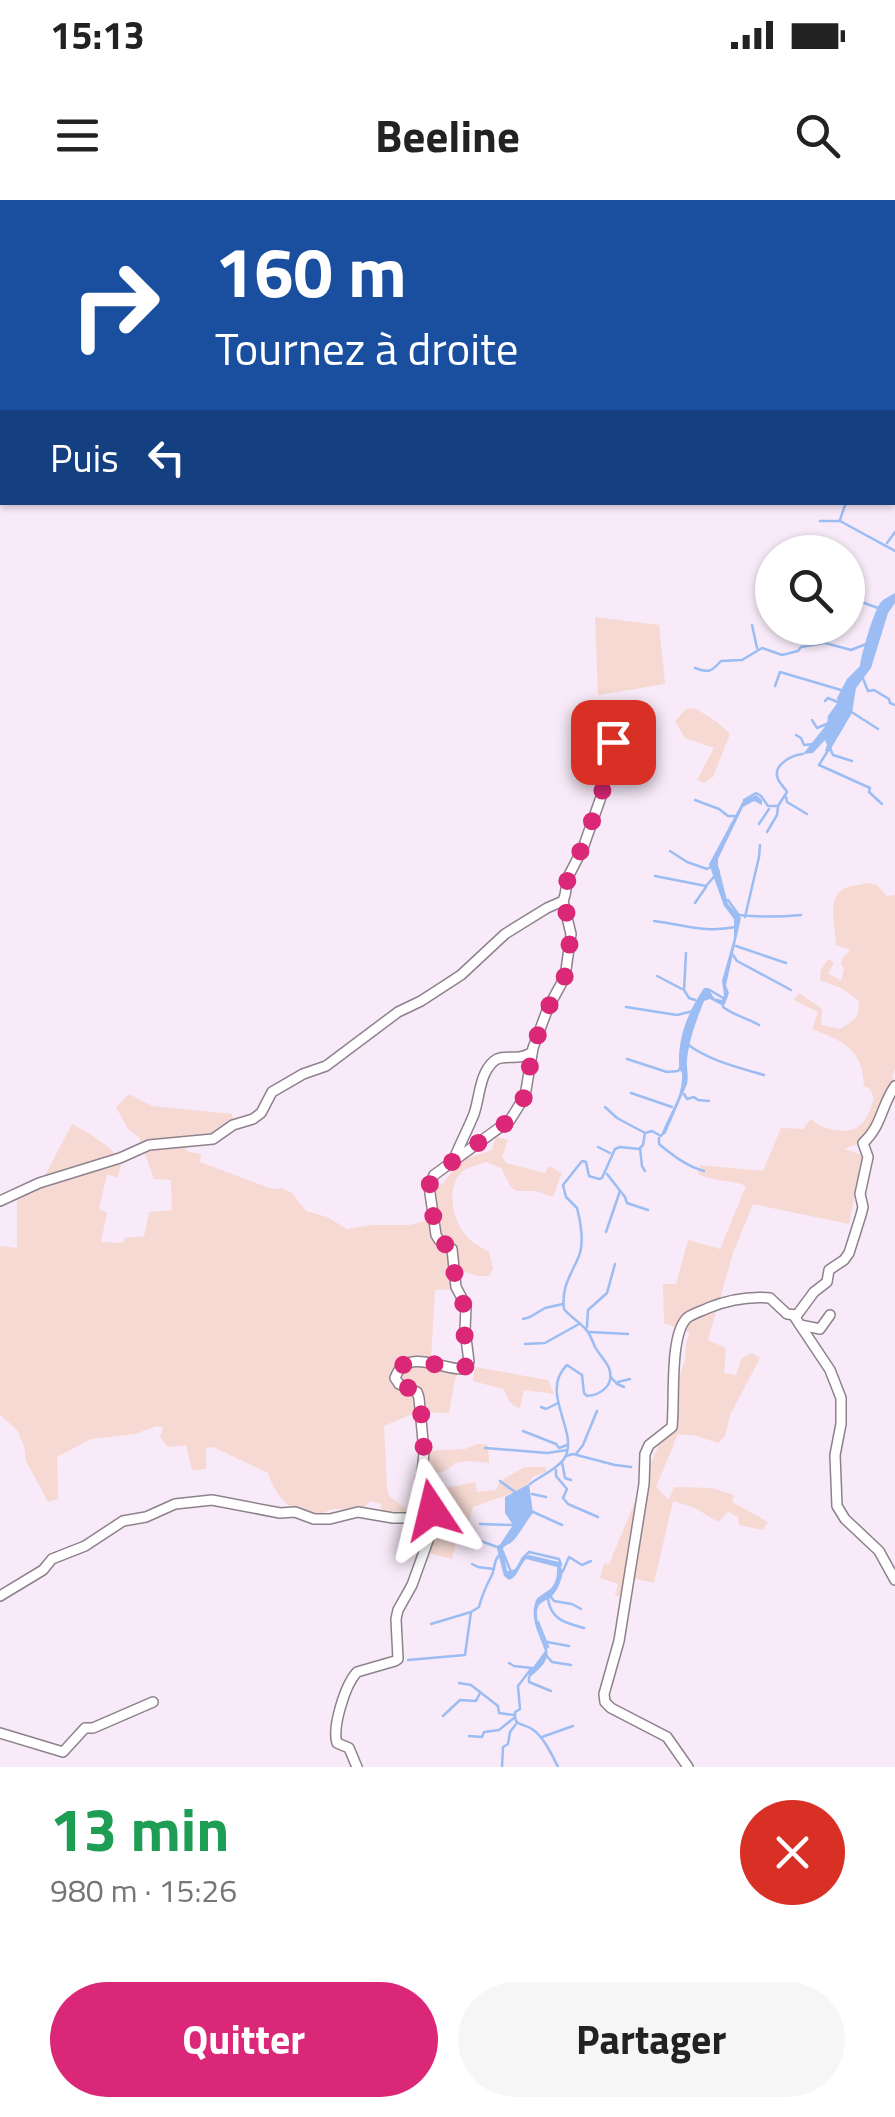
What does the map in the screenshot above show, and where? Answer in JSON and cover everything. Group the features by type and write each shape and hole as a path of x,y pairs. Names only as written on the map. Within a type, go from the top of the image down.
{"street":[{"path":"357,1767 349,1748 337,1743 334,1733 349,1682 357,1672 398,1659 398,1610 412,1585 432,1528 432,1510 422,1474 420,1398 399,1384 395,1378 397,1370 404,1364 427,1361 455,1370 469,1362 464,1330 466,1306 456,1287 452,1249 436,1235 429,1186 434,1175 515,1114 525,1096 532,1052 565,976 571,934 564,901 568,878 601,797 615,721"},
{"path":"0,1201 149,1145 213,1139 233,1125 254,1119 272,1092 326,1066 398,1012 421,1002 461,975 506,934 564,901"},
{"path":"454,1160 476,1107 479,1087 493,1062 498,1058 522,1058 532,1052"},
{"path":"796,1320 819,1287 827,1282 829,1270 844,1260 854,1243 863,1207 860,1194 868,1157 863,1143 876,1130 895,1086"},
{"path":"688,1767 667,1737 611,1708 604,1698 620,1641 645,1454 649,1445 672,1426 675,1350 680,1331 687,1318 739,1298 773,1299 787,1314 817,1330 830,1315"},
{"path":"796,1320 830,1370 841,1398 842,1424 836,1447 837,1506 879,1552 895,1580"},
{"path":"0,1596 43,1570 52,1560 85,1546 123,1521 146,1517 176,1504 212,1500 280,1513 295,1512 314,1519 358,1512 409,1518 432,1510"},
{"path":"0,1733 64,1752 84,1728 93,1728 153,1702"}],"shaded area":[{"path":"595,617 659,625 665,684 598,695"},
{"path":"695,708 730,734 713,777 704,783 697,780 714,748 685,738 675,721 686,709"},
{"path":"868,883 877,885 887,896 895,895 895,1087 868,1140 844,1149 863,1155 849,1224 753,1204 733,1253 708,1340 726,1348 724,1373 736,1375 741,1359 752,1353 760,1358 730,1415 725,1436 718,1443 678,1434 656,1487 669,1500 674,1487 712,1488 734,1495 732,1502 768,1522 763,1530 739,1525 738,1517 728,1512 718,1522 673,1501 654,1583 632,1578 626,1605 619,1604 620,1597 615,1595 618,1584 600,1578 662,1437 668,1434 690,1333 664,1323 663,1284 676,1284 688,1240 720,1249 746,1186 698,1174 700,1165 763,1171 781,1128 803,1129 811,1119 827,1128 850,1130 865,1119 874,1098 864,1086 855,1055 842,1043 812,1029 818,1012 794,1000 799,993 822,1009 821,1025 840,1029 855,1018 858,1000 820,980 828,959 834,962 828,974 841,980 841,963 851,950 836,945 835,900 843,889"},
{"path":"129,1094 152,1106 232,1114 235,1126 183,1146 188,1152 201,1154 200,1162 292,1193 306,1211 347,1229 409,1225 433,1219 430,1188 442,1184 462,1160 492,1150 496,1137 508,1140 502,1157 506,1163 545,1173 549,1166 562,1173 553,1197 536,1191 517,1191 501,1168 486,1162 465,1170 457,1178 452,1196 458,1224 468,1238 489,1252 493,1268 489,1276 479,1276 453,1266 457,1289 435,1290 431,1360 458,1372 449,1413 417,1412 384,1426 387,1489 389,1496 407,1510 409,1518 382,1516 381,1504 370,1501 360,1510 330,1510 314,1519 285,1502 268,1473 213,1447 206,1448 206,1469 192,1470 186,1445 168,1447 160,1437 163,1428 157,1426 135,1434 91,1439 57,1457 58,1499 48,1502 26,1461 17,1430 0,1415 0,1246 17,1248 17,1196 40,1185 72,1124 106,1146 121,1163 117,1178 107,1174 99,1209 107,1213 101,1242 123,1243 125,1238 144,1236 149,1212 172,1210 171,1180 154,1179 139,1137 128,1129 116,1107"},
{"path":"475,1367 548,1380 554,1394 524,1390 520,1408 516,1407 503,1389 473,1381"},
{"path":"488,1445 489,1463 455,1463 436,1473 423,1470 425,1451 465,1449"},
{"path":"525,1467 546,1467 546,1472 534,1476 523,1489 473,1507 468,1527 460,1526 452,1559 418,1550 422,1518 433,1520 427,1492 475,1482 477,1492 496,1490 500,1481"}],"water":[{"path":"895,593 895,603 888,613 871,668 856,688 852,713 829,752 825,751 825,740 813,753 803,754 827,724 847,679 860,666 878,607"},
{"path":"756,795 762,805 754,801 743,807 718,859 728,904 741,918 726,985 729,993 725,1004 704,1001 690,1043 687,1084 665,1135 662,1133 681,1087 679,1054 686,1024 704,988 722,1000 722,981 734,938 734,919 724,906 709,864 743,801"},
{"path":"529,1484 533,1513 515,1539 503,1548 507,1571 514,1571 521,1559 529,1555 559,1562 563,1572 555,1592 538,1607 538,1622 548,1652 541,1668 530,1677 528,1674 545,1651 534,1607 554,1583 557,1567 526,1559 509,1580 504,1576 497,1549 513,1525 505,1513 505,1497"}],"waterway":[{"path":"840,520 845,505"},
{"path":"820,521 840,521 895,551"},
{"path":"887,543 895,532"},
{"path":"865,603 878,608"},
{"path":"752,625 757,648"},
{"path":"695,668 710,671 721,661 742,660 762,648 782,655 825,643 851,650 866,644"},
{"path":"775,686 780,672 841,690"},
{"path":"862,676 868,691 874,690 895,705"},
{"path":"825,701 828,698 840,703"},
{"path":"850,711 878,729"},
{"path":"812,720 817,728 829,723"},
{"path":"796,735 804,745 814,744"},
{"path":"830,748 833,755 852,761"},
{"path":"827,752 819,765 870,788 869,792 882,804"},
{"path":"744,800 756,793 768,806 778,806 787,792 778,779 778,769 803,754"},
{"path":"786,797 787,802 807,814"},
{"path":"695,800 735,816"},
{"path":"767,832 778,807"},
{"path":"759,824 769,809"},
{"path":"745,917 760,845"},
{"path":"670,851 707,869 714,865"},
{"path":"655,876 706,886 719,871"},
{"path":"695,903 706,887"},
{"path":"728,900 738,914"},
{"path":"738,915 801,915"},
{"path":"654,921 704,929 736,927"},
{"path":"736,946 786,963"},
{"path":"686,953 684,990 695,1000"},
{"path":"733,955 737,961 791,990"},
{"path":"657,976 682,989"},
{"path":"708,989 723,998"},
{"path":"723,1004 727,1010 759,1025"},
{"path":"626,1007 677,1015 693,1011"},
{"path":"687,1044 714,1059 764,1075"},
{"path":"627,1059 667,1072 681,1067"},
{"path":"631,1093 672,1107"},
{"path":"684,1094 687,1099 709,1101"},
{"path":"605,1107 645,1133"},
{"path":"530,1484 561,1463 568,1449 557,1388 567,1365 582,1375 587,1396 602,1391 610,1379 609,1368 588,1332 564,1309 565,1288 582,1239 577,1208 566,1197 563,1185 582,1161 586,1162 589,1176 602,1178 615,1149 639,1149 645,1133 652,1131 661,1136 665,1131"},
{"path":"659,1138 659,1144 675,1156 704,1171"},
{"path":"598,1147 610,1153"},
{"path":"640,1148 645,1171"},
{"path":"607,1174 627,1203 648,1210"},
{"path":"606,1232 620,1191"},
{"path":"587,1327 588,1310 607,1293 615,1264"},
{"path":"523,1319 563,1304"},
{"path":"525,1344 545,1343 579,1324"},
{"path":"590,1332 628,1334"},
{"path":"610,1376 624,1387"},
{"path":"618,1382 630,1379"},
{"path":"541,1407 546,1409 558,1403"},
{"path":"576,1454 597,1411"},
{"path":"523,1431 559,1448 567,1445"},
{"path":"485,1448 547,1453 567,1450"},
{"path":"566,1456 573,1454 631,1467"},
{"path":"562,1462 565,1478 571,1480"},
{"path":"556,1470 556,1476 567,1489 563,1498 568,1504 598,1517"},
{"path":"500,1481 515,1492"},
{"path":"532,1494 546,1497"},
{"path":"531,1511 562,1525"},
{"path":"480,1524 513,1525"},
{"path":"473,1538 500,1546"},
{"path":"503,1552 511,1572 516,1570"},
{"path":"522,1559 529,1552 559,1559 561,1565"},
{"path":"408,1660 465,1655 471,1612 479,1607 499,1555"},
{"path":"563,1571 569,1557 582,1565 591,1561"},
{"path":"472,1564 494,1569"},
{"path":"538,1599 551,1590"},
{"path":"551,1597 581,1609"},
{"path":"548,1599 556,1616 584,1628"},
{"path":"431,1624 471,1612"},
{"path":"538,1622 548,1647"},
{"path":"547,1642 569,1646"},
{"path":"546,1655 552,1662 571,1665"},
{"path":"509,1663 532,1668"},
{"path":"531,1669 518,1686 520,1709 515,1712 516,1720 540,1737 558,1767"},
{"path":"529,1677 529,1682 551,1691"},
{"path":"459,1683 471,1685 498,1706 499,1713 514,1715"},
{"path":"443,1716 460,1700 476,1701 480,1693"},
{"path":"469,1736 482,1737 484,1732 499,1730 514,1718"},
{"path":"502,1767 503,1747 516,1724"},
{"path":"542,1737 573,1726"}],"route":[{"path":"432,1510 422,1474 420,1398 395,1378 404,1364 427,1361 455,1370 468,1364 469,1358 464,1330 466,1306 456,1287 452,1249 436,1235 429,1186 434,1175 510,1120 525,1096 533,1048 565,976 571,934 564,901 568,878 593,822 613,742"}]}
